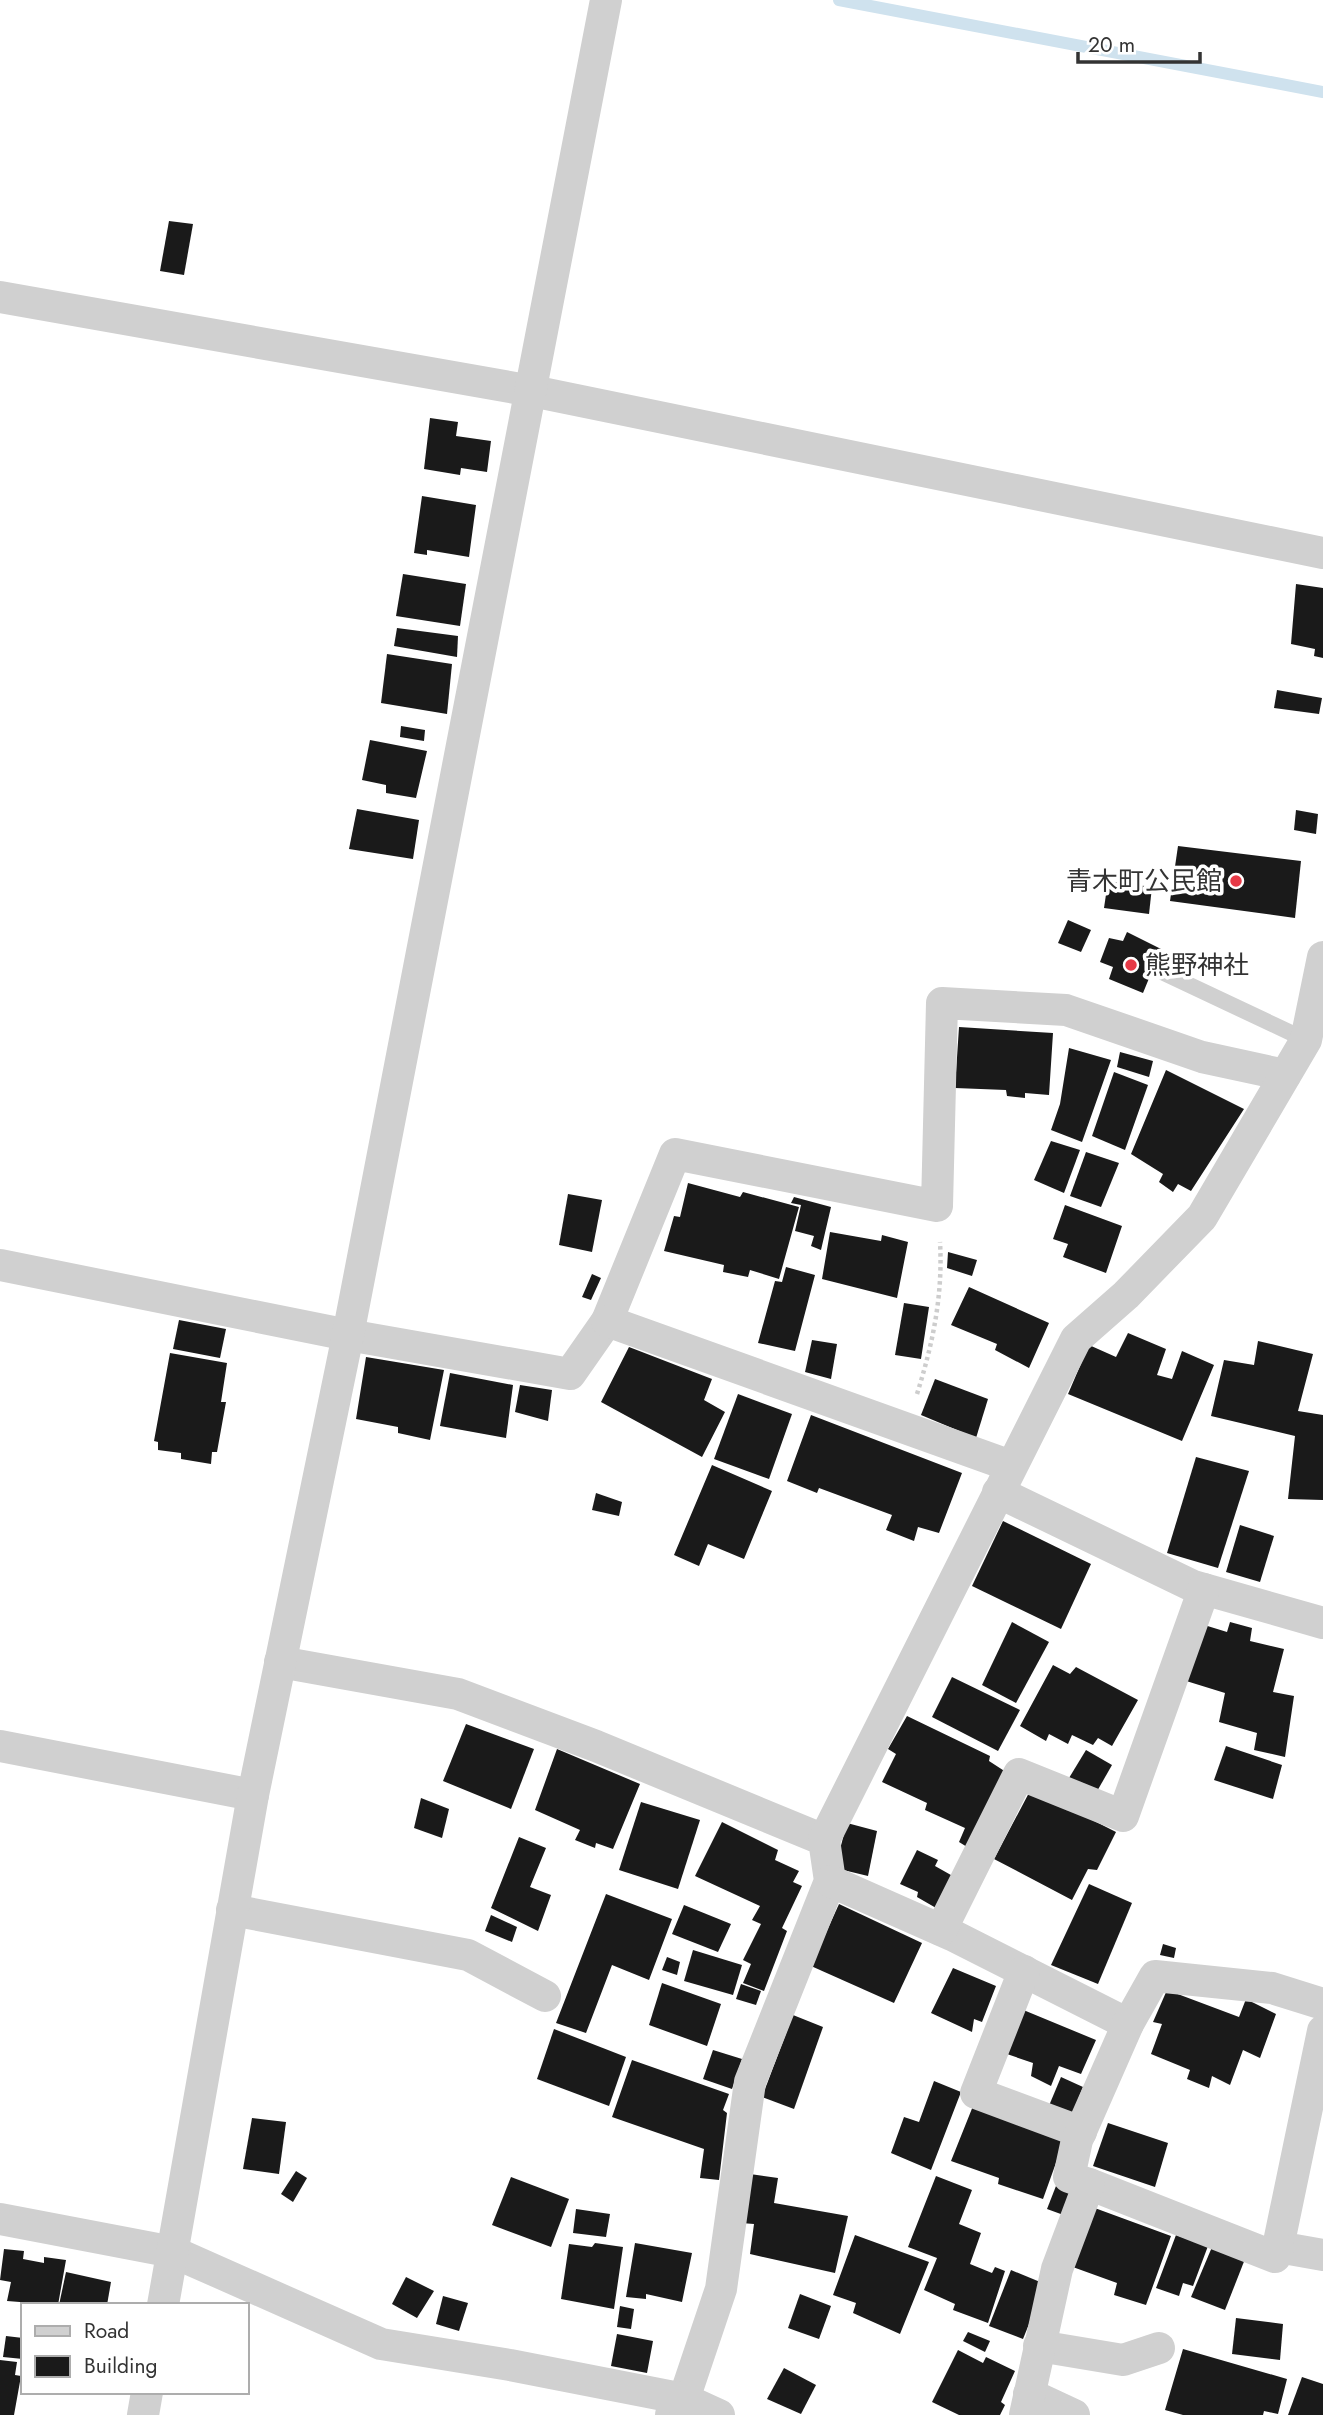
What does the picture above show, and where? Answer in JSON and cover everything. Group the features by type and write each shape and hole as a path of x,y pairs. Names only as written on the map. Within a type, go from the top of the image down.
{"street":[{"path":"163,2303 253,1795 348,1335 606,0"},
{"path":"0,297 532,391 1323,553"},
{"path":"677,2407 721,2289 751,2082 830,1881 824,1840 1076,1339 1126,1294 1202,1217 1285,1075 1315,1041 1323,957"},
{"path":"0,1265 348,1335 570,1374 607,1321 675,1154 937,1206 942,1003 1066,1010 1202,1057 1285,1075"},
{"path":"607,1321 905,1429 1005,1479 1204,1589 1323,1623"},
{"path":"941,1930 1019,1774 1123,1816 1204,1589"},
{"path":"280,1662 458,1694 596,1746 824,1840"},
{"path":"0,1746 253,1795"},
{"path":"830,1881 941,1930 1128,2024"},
{"path":"232,1910 468,1955 545,1996"},
{"path":"1024,1970 976,2093 1081,2132"},
{"path":"1323,2004 1272,1988 1155,1976 1128,2024 1081,2132 1069,2177 1275,2257 1323,2031"},
{"path":"1074,2415 1027,2404 1058,2269 1089,2184"},
{"path":"0,2219 173,2252 381,2344 510,2365 719,2415"},
{"path":"1278,2246 1323,2255"},
{"path":"1039,2346 1123,2360 1159,2348"},
{"path":"143,2415 147,2394"}],"lane":[{"path":"1164,973 1315,1041"}],"path":[{"path":"905,1429 932,1349 942,1282 937,1206"}],"building":[{"path":"169,221 193,224 184,275 160,271"},
{"path":"430,418 458,422 456,436 491,441 487,472 461,468 460,475 424,469"},
{"path":"422,496 476,505 469,557 427,550 427,555 414,553"},
{"path":"403,574 466,584 460,626 396,616"},
{"path":"1296,584 1323,588 1323,658 1314,656 1315,649 1291,644"},
{"path":"397,628 458,636 457,657 394,646"},
{"path":"387,654 452,664 447,714 381,703"},
{"path":"1277,690 1322,698 1319,714 1274,708"},
{"path":"401,726 425,730 424,741 400,737"},
{"path":"370,740 427,751 416,798 386,793 386,785 362,780"},
{"path":"357,809 419,820 413,859 349,849"},
{"path":"1296,810 1318,814 1316,834 1294,830"},
{"name":"青木町公民館","path":"1178,846 1301,861 1295,918 1170,901"},
{"path":"1108,881 1152,887 1149,914 1104,908"},
{"path":"1068,920 1091,930 1081,952 1058,943"},
{"name":"熊野神社","path":"1127,932 1161,949 1143,993 1109,979 1113,967 1100,962 1109,938 1123,941"},
{"path":"959,1027 1053,1033 1049,1095 1025,1093 1025,1098 1007,1096 1006,1090 955,1088"},
{"path":"1069,1048 1111,1060 1082,1142 1051,1130 1060,1104"},
{"path":"1120,1052 1153,1061 1149,1077 1117,1067"},
{"path":"1166,1070 1244,1109 1191,1191 1178,1184 1173,1192 1159,1182 1163,1174 1131,1154"},
{"path":"1114,1072 1148,1085 1125,1150 1092,1136"},
{"path":"1051,1141 1080,1150 1064,1193 1034,1180"},
{"path":"1086,1152 1119,1163 1101,1207 1070,1196"},
{"path":"688,1183 740,1197 743,1192 799,1207 779,1279 750,1270 748,1277 723,1272 724,1265 664,1251 674,1216 680,1217"},
{"path":"568,1194 602,1200 592,1252 559,1245"},
{"path":"794,1197 831,1207 821,1250 811,1246 814,1236 795,1231 801,1205 791,1203"},
{"path":"1065,1205 1122,1226 1106,1273 1063,1257 1068,1244 1053,1239"},
{"path":"830,1232 881,1241 882,1235 908,1242 897,1298 822,1279"},
{"path":"948,1252 977,1260 972,1276 947,1268"},
{"path":"786,1267 815,1275 795,1351 758,1343 775,1281 782,1282"},
{"path":"592,1274 601,1278 591,1300 582,1297"},
{"path":"969,1287 1049,1323 1029,1368 995,1350 997,1344 951,1325"},
{"path":"904,1303 929,1307 921,1359 895,1355"},
{"path":"179,1320 226,1329 220,1358 173,1349"},
{"path":"1128,1333 1166,1349 1157,1375 1172,1379 1182,1351 1214,1365 1182,1441 1068,1394 1089,1345 1116,1357"},
{"path":"812,1340 837,1344 831,1379 805,1372"},
{"path":"1258,1341 1313,1354 1298,1411 1323,1415 1323,1500 1288,1499 1295,1436 1211,1416 1224,1360 1254,1365"},
{"path":"629,1347 712,1379 704,1400 725,1412 702,1457 601,1402"},
{"path":"170,1353 227,1363 221,1402 226,1402 217,1452 212,1452 211,1464 181,1459 181,1453 158,1450 158,1442 154,1441"},
{"path":"366,1357 444,1370 430,1440 398,1433 398,1427 356,1419"},
{"path":"450,1373 513,1385 506,1438 440,1426"},
{"path":"935,1379 988,1399 976,1438 921,1415"},
{"path":"520,1385 552,1390 548,1421 515,1412"},
{"path":"738,1394 792,1414 769,1479 714,1459"},
{"path":"811,1415 962,1473 939,1533 918,1527 914,1541 886,1530 892,1515 819,1488 817,1493 787,1481"},
{"path":"1196,1457 1249,1471 1218,1568 1167,1553"},
{"path":"712,1465 772,1491 744,1559 708,1544 699,1566 674,1555"},
{"path":"596,1493 622,1502 619,1516 592,1510"},
{"path":"1003,1521 1091,1564 1061,1629 972,1586"},
{"path":"1240,1525 1274,1536 1260,1582 1226,1572"},
{"path":"1012,1622 1049,1642 1016,1703 982,1685"},
{"path":"1230,1622 1252,1628 1250,1641 1284,1649 1273,1692 1294,1696 1285,1757 1254,1750 1257,1733 1219,1722 1225,1693 1183,1680 1201,1624 1227,1632"},
{"path":"1053,1665 1070,1674 1076,1667 1138,1700 1112,1746 1098,1738 1093,1745 1072,1735 1068,1744 1049,1734 1046,1741 1020,1726"},
{"path":"952,1677 1020,1710 998,1751 932,1717"},
{"path":"907,1716 990,1756 989,1761 1009,1774 972,1850 959,1842 965,1828 925,1810 927,1803 882,1782 896,1754 888,1749"},
{"path":"466,1724 534,1749 511,1809 443,1781"},
{"path":"1226,1746 1282,1765 1273,1799 1214,1780"},
{"path":"557,1749 640,1784 613,1849 596,1843 595,1848 575,1840 580,1830 535,1810"},
{"path":"1086,1750 1112,1765 1096,1793 1069,1778"},
{"path":"1031,1789 1116,1832 1097,1870 1088,1869 1072,1900 994,1859"},
{"path":"421,1798 449,1809 442,1838 414,1828"},
{"path":"641,1802 700,1820 678,1889 619,1870"},
{"path":"722,1822 778,1850 775,1860 799,1871 793,1882 802,1886 782,1928 787,1931 764,1991 743,1983 751,1964 743,1960 761,1924 752,1920 760,1906 695,1876"},
{"path":"847,1823 877,1831 868,1876 835,1868"},
{"path":"519,1837 546,1848 530,1887 551,1895 538,1931 491,1908"},
{"path":"917,1850 938,1860 935,1866 958,1879 943,1912 917,1897 918,1892 900,1884"},
{"path":"1089,1884 1132,1903 1098,1984 1051,1965"},
{"path":"606,1894 672,1919 649,1980 612,1965 586,2033 556,2023"},
{"path":"839,1904 922,1943 894,2003 811,1966"},
{"path":"684,1905 731,1924 718,1952 672,1934"},
{"path":"491,1915 517,1927 512,1942 485,1931"},
{"path":"1163,1944 1176,1948 1174,1958 1160,1955"},
{"path":"693,1950 742,1965 733,1995 684,1981"},
{"path":"667,1957 680,1962 677,1975 662,1970"},
{"path":"953,1968 996,1986 982,2022 974,2019 972,2032 931,2013"},
{"path":"662,1983 721,2004 707,2046 649,2025"},
{"path":"741,1984 761,1991 756,2005 736,1999"},
{"path":"1167,1990 1239,2017 1246,1999 1276,2014 1260,2058 1243,2050 1230,2085 1212,2076 1209,2088 1187,2079 1190,2070 1151,2054 1162,2024 1153,2022"},
{"path":"1021,2009 1096,2040 1081,2074 1059,2066 1051,2086 1031,2076 1033,2063 1004,2053"},
{"path":"793,2015 823,2027 794,2109 762,2097"},
{"path":"554,2029 626,2057 609,2106 537,2079"},
{"path":"713,2050 742,2059 732,2089 703,2079"},
{"path":"632,2060 729,2094 723,2110 727,2113 719,2180 700,2178 704,2149 612,2117"},
{"path":"1061,2077 1083,2087 1071,2117 1048,2108"},
{"path":"934,2081 961,2092 931,2170 891,2153 904,2117 919,2122"},
{"path":"975,2101 1066,2135 1043,2199 998,2184 999,2178 951,2161"},
{"path":"252,2118 286,2122 279,2174 243,2169"},
{"path":"1108,2123 1168,2143 1155,2187 1093,2166"},
{"path":"296,2171 307,2178 293,2202 281,2194"},
{"path":"750,2174 778,2178 774,2203 848,2216 835,2273 750,2254 754,2224 741,2223"},
{"path":"936,2176 972,2190 959,2224 981,2233 970,2264 992,2273 995,2267 1005,2271 988,2323 953,2310 955,2304 924,2290 937,2258 908,2247"},
{"path":"511,2177 569,2199 551,2247 492,2225"},
{"path":"1056,2186 1077,2194 1069,2217 1047,2209"},
{"path":"1092,2207 1171,2236 1146,2305 1114,2295 1117,2283 1070,2266"},
{"path":"576,2209 610,2214 606,2237 573,2233"},
{"path":"855,2235 929,2262 900,2334 853,2313 856,2303 833,2295"},
{"path":"1176,2235 1208,2246 1193,2286 1183,2283 1179,2296 1156,2288"},
{"path":"595,2243 623,2247 614,2309 561,2299 569,2244 592,2247"},
{"path":"635,2243 692,2253 682,2302 646,2294 646,2299 626,2297"},
{"path":"1212,2247 1245,2259 1225,2310 1191,2297"},
{"path":"4,2249 24,2251 23,2259 44,2263 44,2257 66,2260 58,2303 7,2301 11,2282 0,2280"},
{"path":"1011,2270 1045,2284 1023,2339 989,2326"},
{"path":"66,2272 111,2282 107,2303 59,2303"},
{"path":"406,2277 434,2291 417,2318 392,2304"},
{"path":"800,2294 831,2306 819,2339 788,2328"},
{"path":"443,2296 468,2303 459,2331 436,2324"},
{"path":"620,2306 634,2309 631,2329 617,2327"},
{"path":"1236,2318 1283,2324 1280,2360 1232,2354"},
{"path":"968,2332 990,2341 985,2352 963,2341"},
{"path":"617,2334 653,2341 647,2373 611,2366"},
{"path":"6,2336 21,2338 21,2359 3,2357"},
{"path":"1183,2349 1287,2379 1278,2414 1264,2411 1263,2415 1183,2415 1165,2410"},
{"path":"958,2350 983,2363 986,2357 1015,2371 1001,2402 1005,2405 1000,2415 959,2415 932,2402"},
{"path":"0,2360 17,2362 15,2375 21,2376 14,2415 0,2415"},
{"path":"784,2368 816,2385 801,2414 767,2399"},
{"path":"1302,2377 1323,2384 1323,2415 1288,2415"}],"waterway":[{"path":"839,0 1323,92"}],"place":[{"name":"青木町公民館","path":"1236,881"},
{"name":"熊野神社","path":"1131,965"}]}
